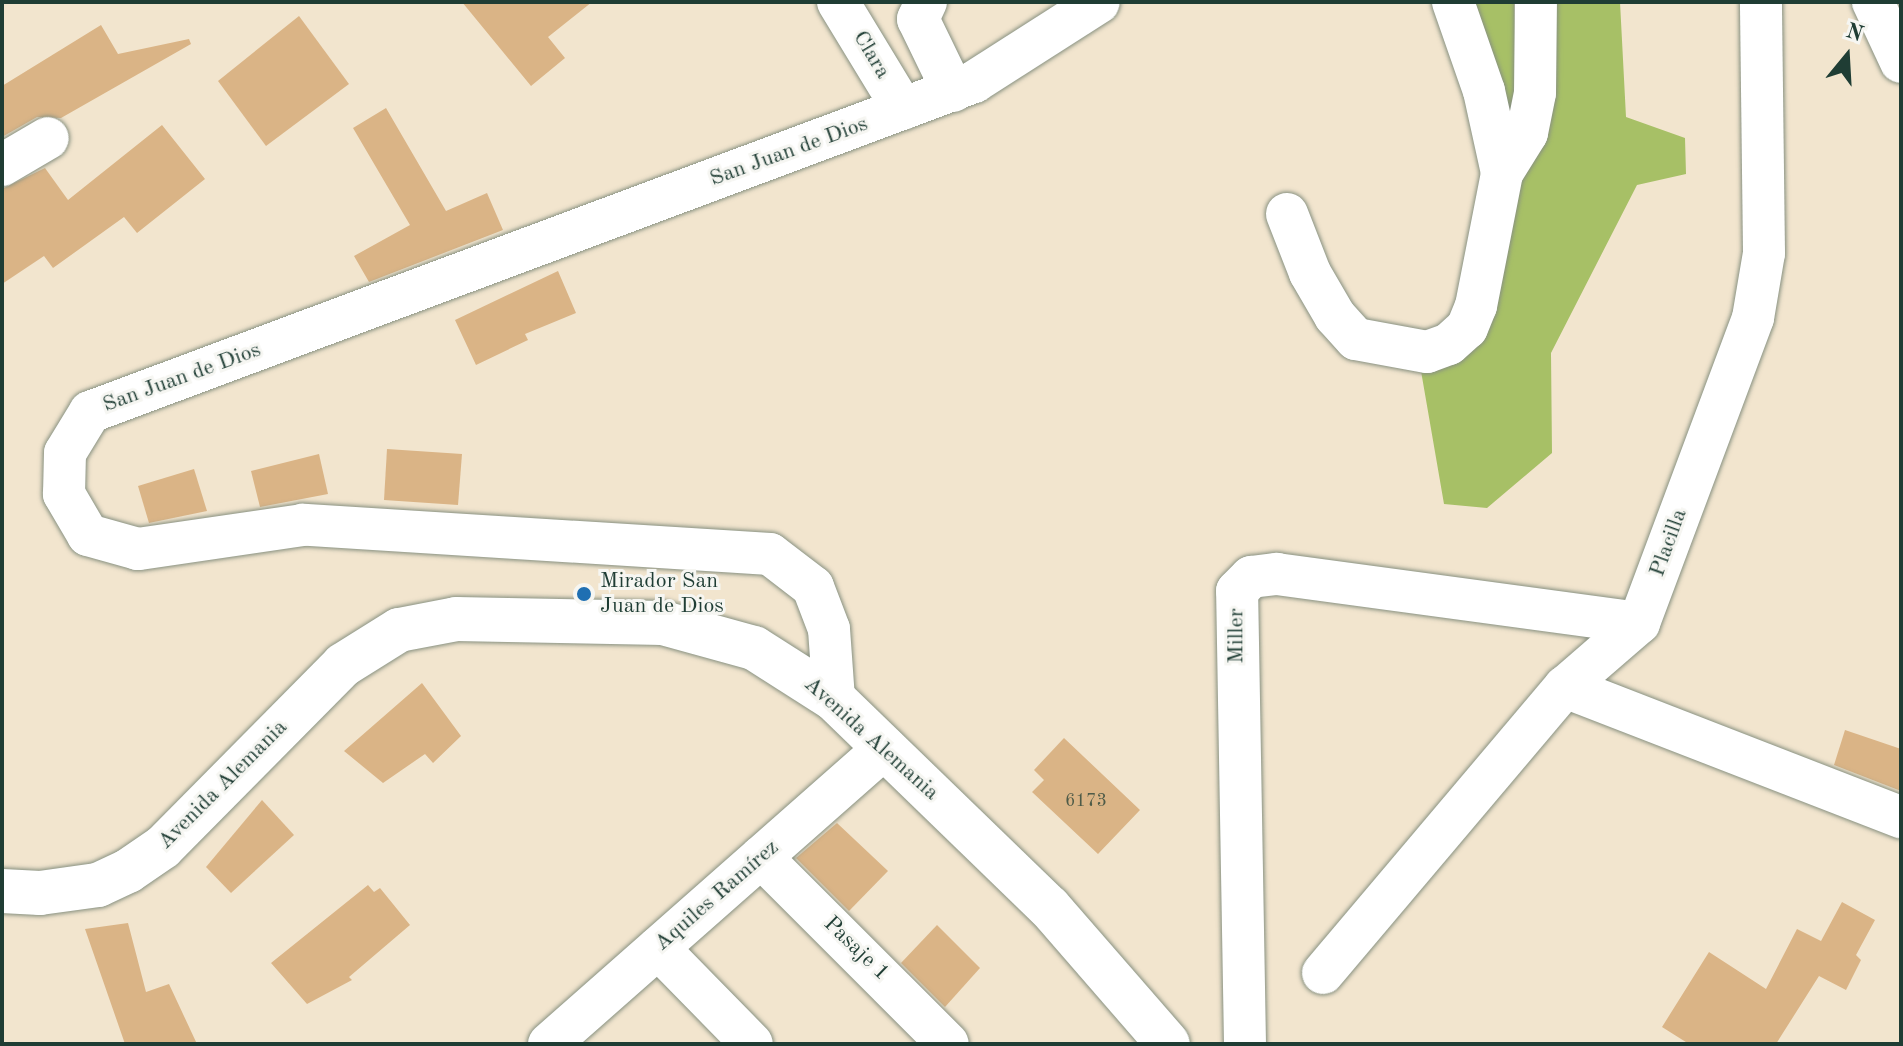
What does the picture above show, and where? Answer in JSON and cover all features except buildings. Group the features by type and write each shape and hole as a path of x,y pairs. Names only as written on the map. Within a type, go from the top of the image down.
{"main road":[{"name":"Avenida Alemania","path":"2,891 40,893 98,885 128,871 163,847 343,665 399,630 456,619 663,623 754,648 834,699 1049,907 1168,1044"}],"street":[{"name":"Clara","path":"838,2 903,109"},
{"path":"926,2 918,19 953,91"},
{"name":"San Juan de Dios","path":"834,699 829,629 813,587 770,554 303,525 138,549 88,535 64,494 65,453 90,412 953,91 1099,2"},
{"path":"1453,2 1484,91 1502,173"},
{"path":"1287,214 1310,273 1335,316 1356,339 1427,352 1449,344 1467,328 1476,306 1502,173 1527,133 1535,93 1536,2"},
{"name":"Placilla","path":"1323,973 1565,687 1639,623 1753,318 1764,253 1761,2"},
{"path":"1873,2 1901,62"},
{"path":"2,165 48,138"},
{"name":"Miller","path":"1245,1044 1237,591 1251,577 1277,574 1639,623"},
{"path":"1565,687 1901,817"},
{"name":"Aquiles Ramírez","path":"552,1043 885,748"},
{"name":"Pasaje 1","path":"761,857 948,1044"},
{"path":"658,948 752,1044"}],"green space":[{"path":"1466,2 1514,2 1518,106 1500,137"},
{"path":"1551,2 1620,2 1626,117 1685,138 1686,174 1637,185 1551,353 1552,453 1487,508 1444,504 1421,371 1478,338"}],"place":[{"name":"Mirador San Juan de Dios","path":"584,594"}]}
